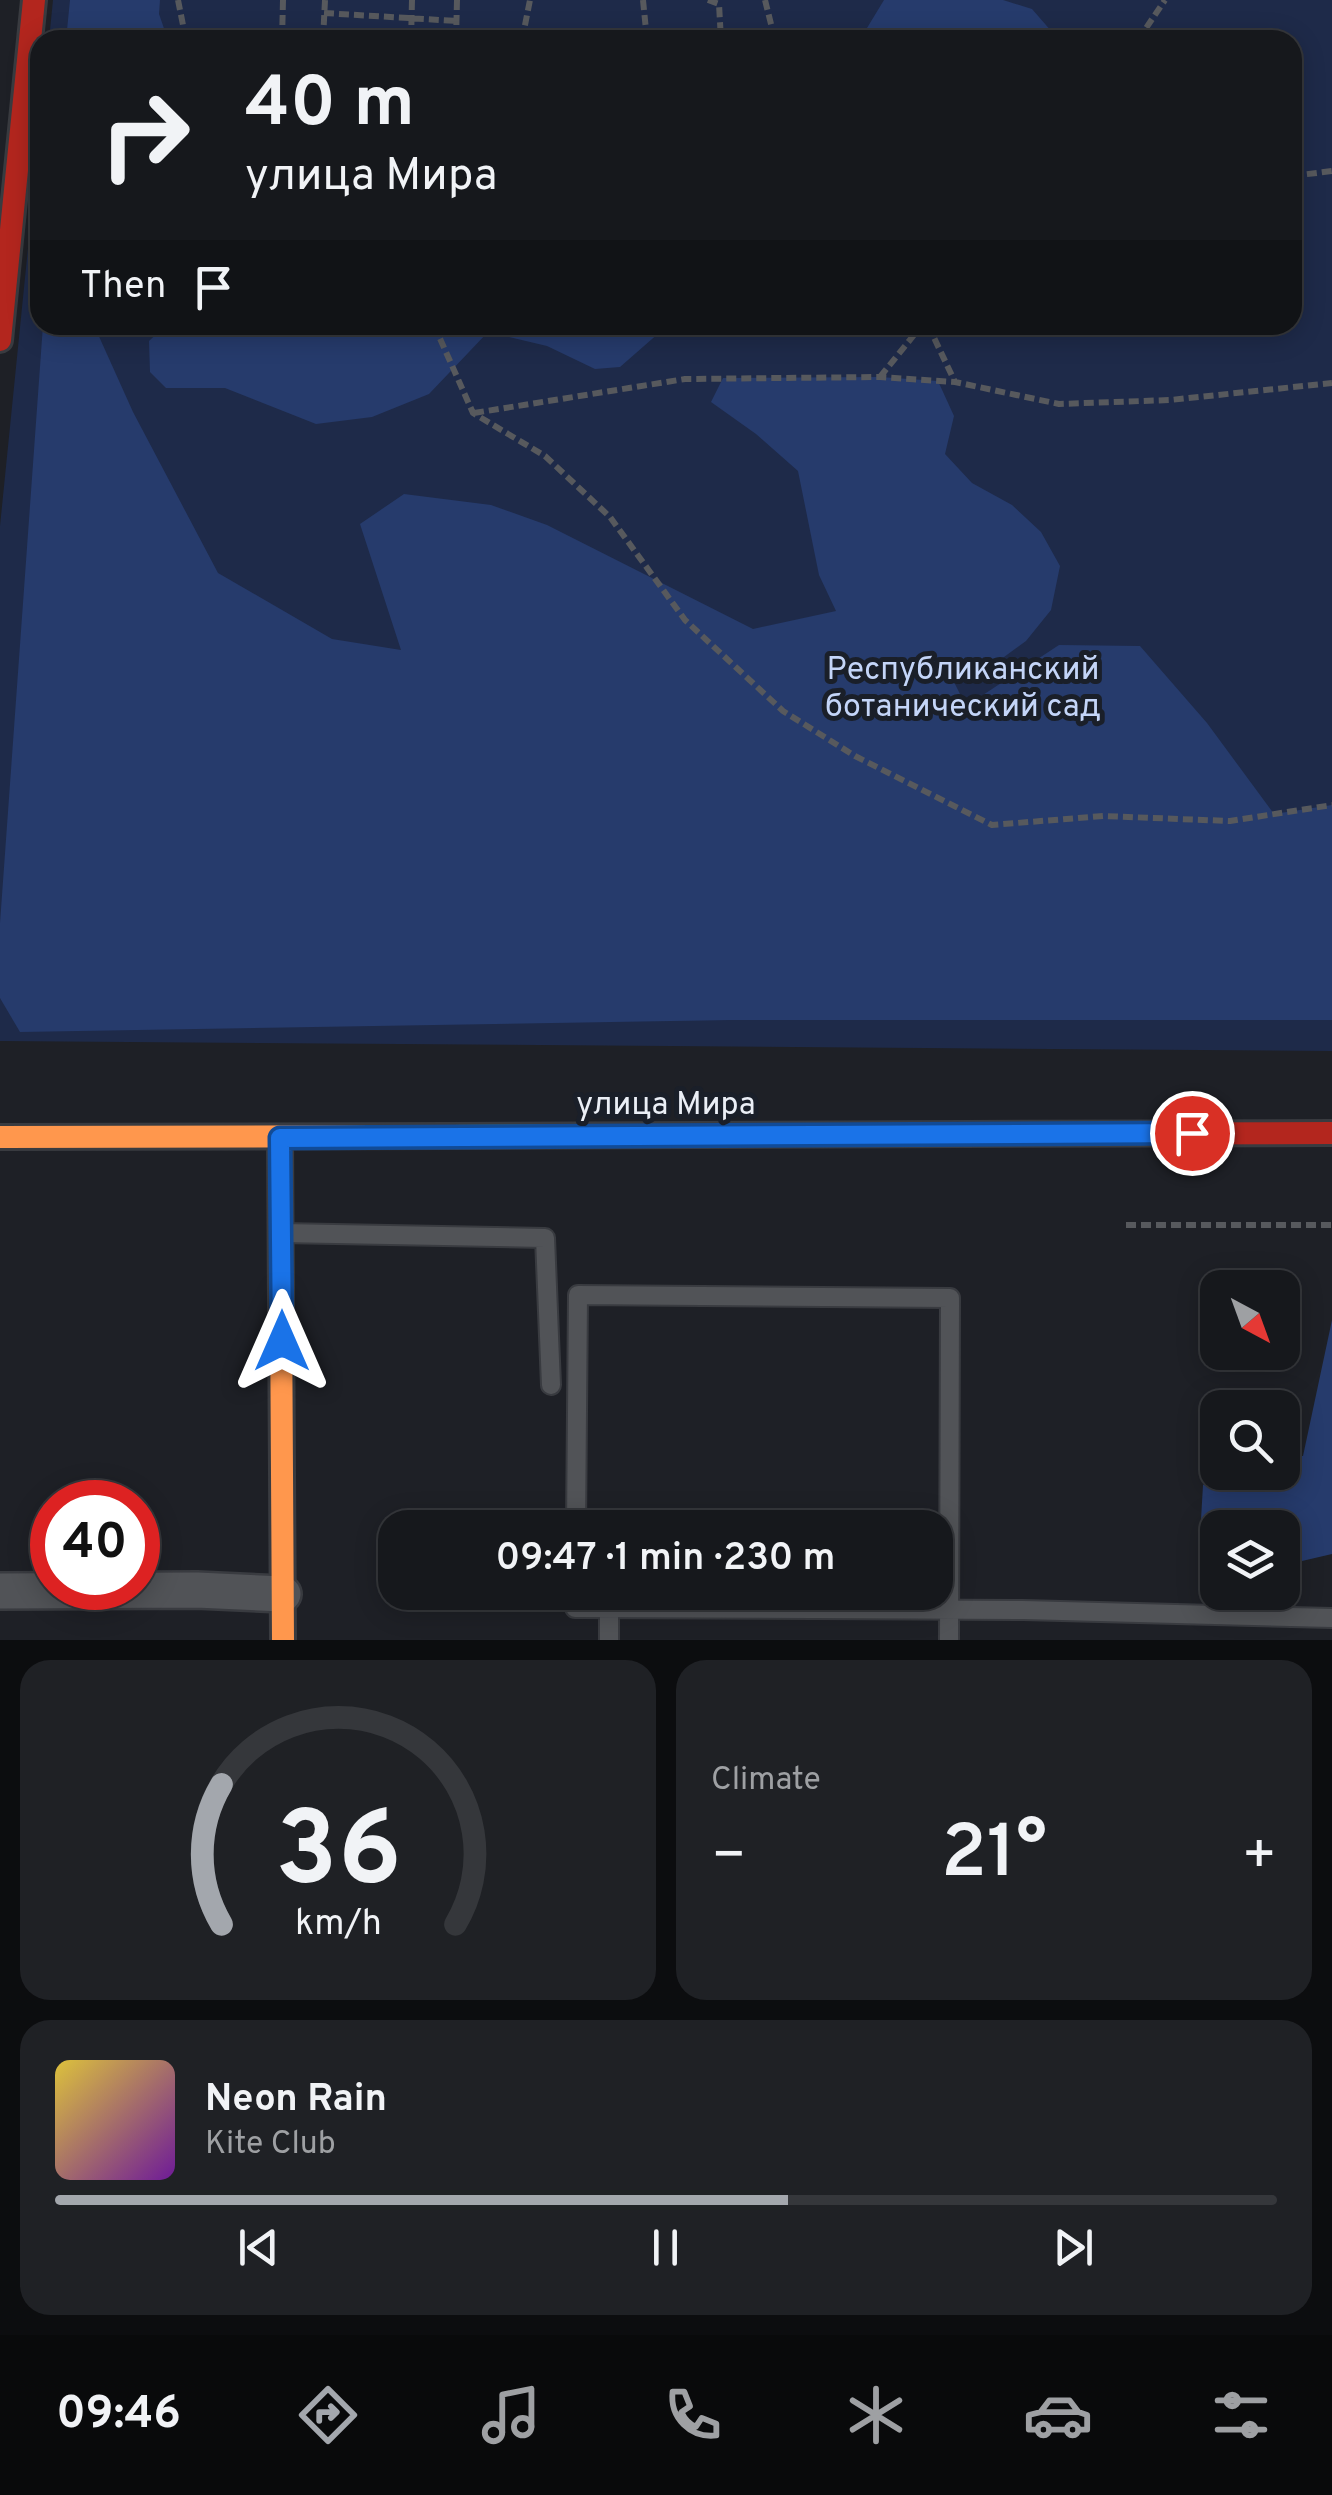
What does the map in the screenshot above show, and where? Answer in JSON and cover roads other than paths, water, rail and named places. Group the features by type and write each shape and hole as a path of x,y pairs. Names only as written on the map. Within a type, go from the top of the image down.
{"main road":[{"path":"31,30 34,0"},
{"path":"0,340 30,40"},
{"name":"улица Мира","path":"0,1137 1332,1134"},
{"path":"280,1138 283,1640"}],"street":[{"path":"0,1591 198,1590 283,1594"}],"lane":[{"path":"281,1233 546,1238 551,1385"},
{"path":"576,1510 578,1295 950,1298 949,1510"},
{"path":"610,1610 610,1640"},
{"path":"779,1610 1022,1610 1332,1618"},
{"path":"948,1612 949,1640"}],"park label":[{"name":"Республиканский ботанический сад","path":"963,686"}]}
